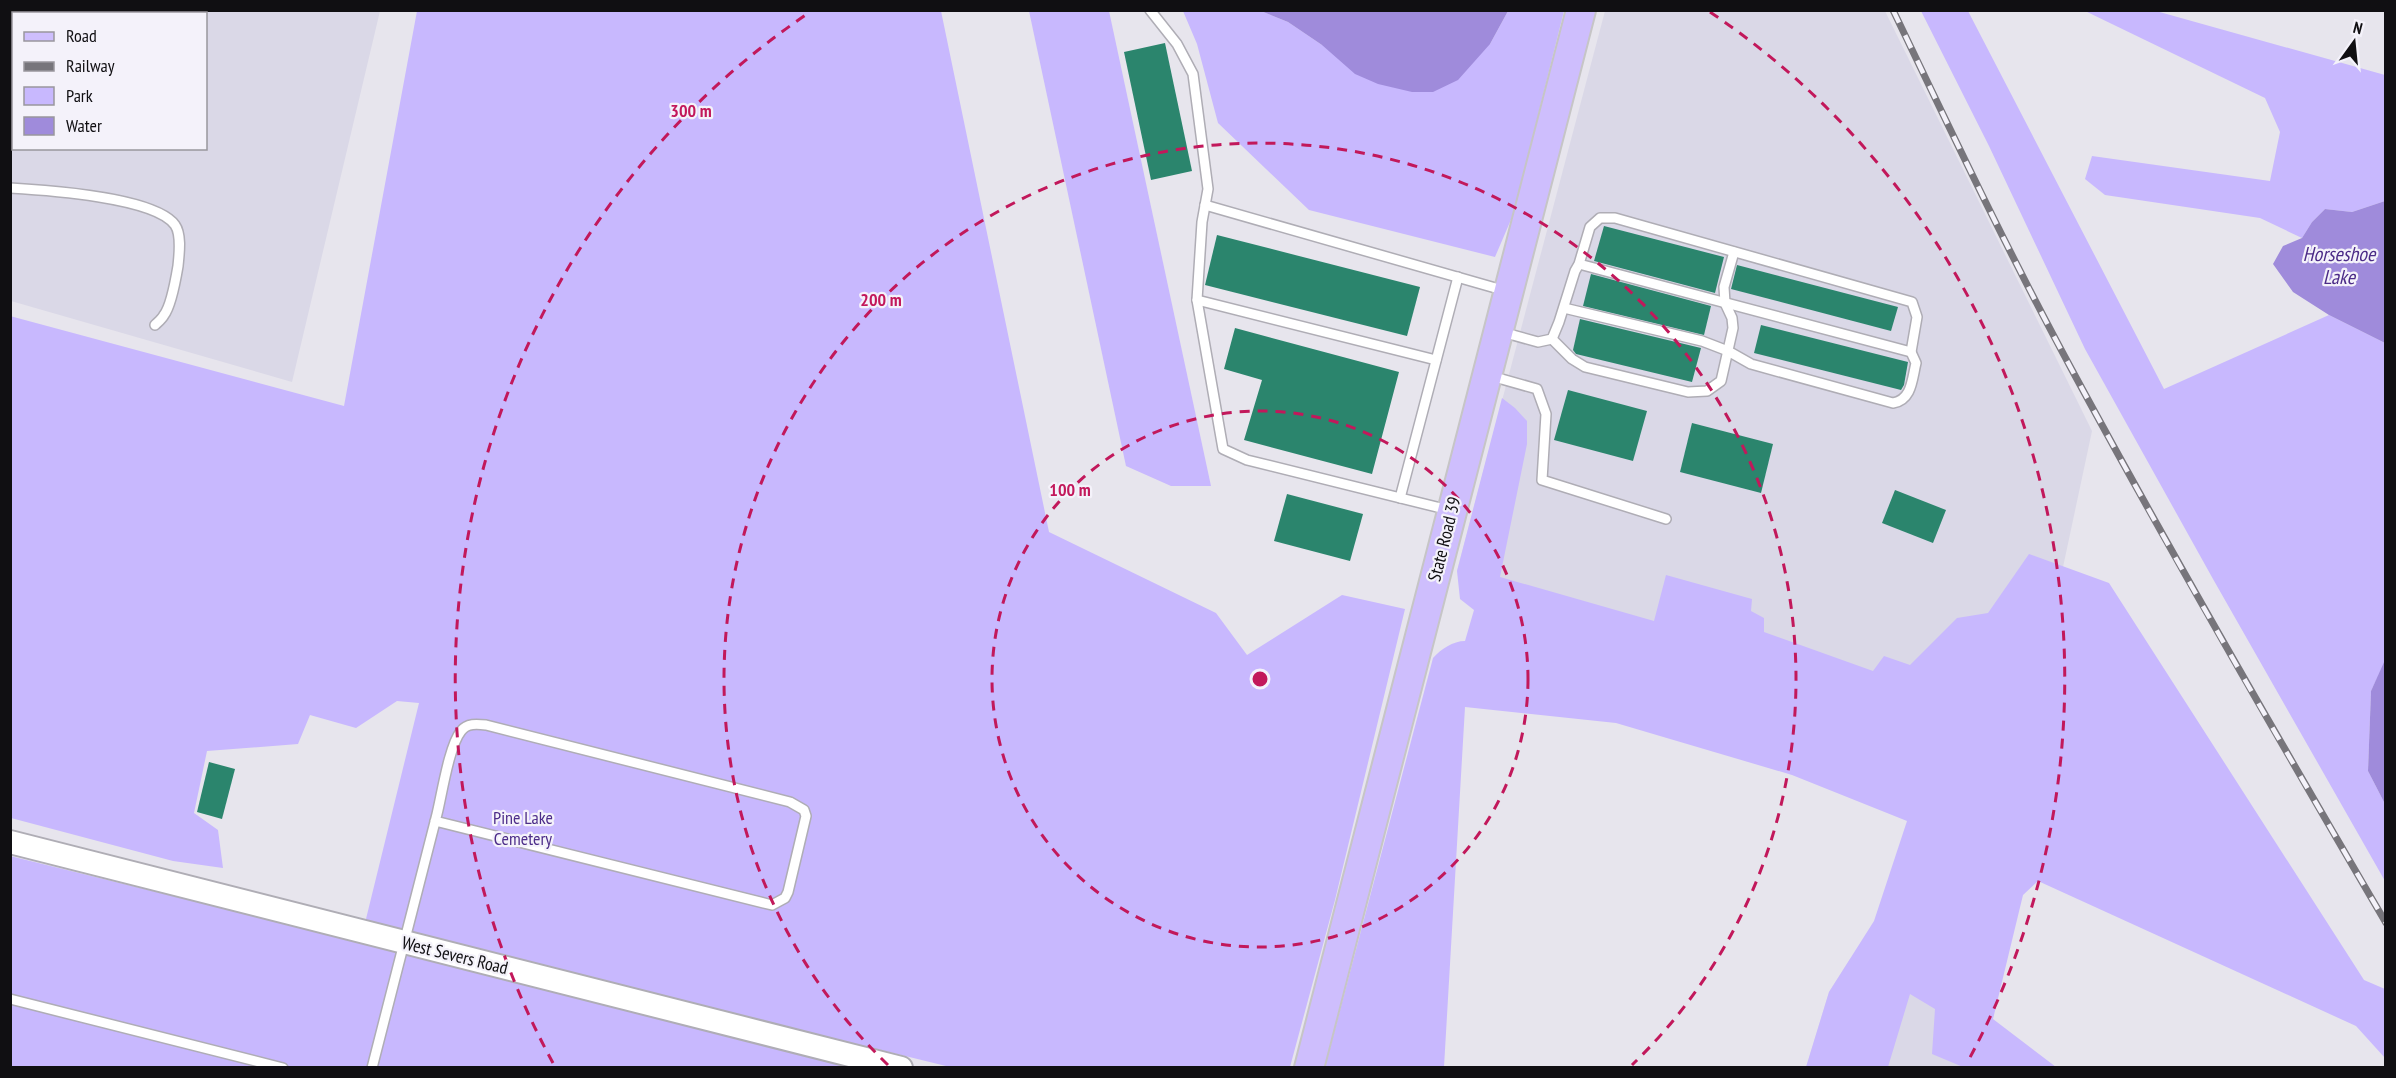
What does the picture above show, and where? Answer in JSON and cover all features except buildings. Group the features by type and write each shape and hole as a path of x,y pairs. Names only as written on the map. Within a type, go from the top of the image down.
{"main road":[{"name":"State Road 39","path":"1308,1068 1581,10"}],"street":[{"name":"West Severs Road","path":"10,842 901,1068"}],"lane":[{"path":"1150,10 1177,44 1193,74 1208,189 1198,264 1197,300 1223,449 1246,460 1451,510"},
{"path":"10,188 51,190 119,201 161,212 176,226 180,250 177,274 165,314 155,325"},
{"path":"1205,205 1507,291"},
{"path":"1552,339 1575,271 1580,264 1590,227 1600,218 1615,218 1912,302 1917,317 1911,352 1916,363 1907,397 1901,402 1893,403 1751,364 1728,351 1702,341 1564,308"},
{"path":"1552,339 1572,359 1585,367 1688,392 1707,391 1721,381 1733,328 1732,318 1725,303 1724,287 1734,252"},
{"path":"1580,264 1911,352"},
{"path":"1400,498 1458,277"},
{"path":"1197,300 1436,360"},
{"path":"1497,331 1538,342 1552,339"},
{"path":"1486,374 1537,389 1546,414 1542,480 1666,519"},
{"path":"372,1068 404,942 435,821 454,747 461,731 474,724 486,724 790,802 804,810 806,816 788,892 785,898 772,905 435,821"},
{"path":"10,999 283,1068"}],"shaded area":[{"path":"10,11 380,11 292,382 11,301"},
{"path":"1605,11 1885,11 2092,431 2027,736 1457,571"},
{"path":"1850,959 2056,1067 1806,1068 1829,992"}],"green space":[{"path":"2083,10 2156,11 2385,75 2385,201 2352,212 2325,209 2312,222 2302,238 2260,218 2105,195 2085,179 2092,156 2270,181 2280,132 2265,98"},
{"name":"Pine Lake Cemetery","path":"417,11 941,11 1049,532 1216,613 1247,655 1342,595 1405,609 1335,900 1290,1067 950,1067 365,923 419,703 397,701 356,728 310,715 298,744 207,751 194,813 218,830 223,868 173,861 11,818 10,316 344,406"},
{"path":"1029,11 1109,11 1211,486 1171,486 1126,466"},
{"path":"1183,11 1261,11 1288,22 1322,45 1490,44 1508,11 1564,11 1513,215 1495,257 1309,210 1218,123 1197,44"},
{"path":"1921,11 1968,11 2164,389 2329,315 2385,343 2386,660 2371,691 2368,771 2385,804 2385,881 2085,349 1989,146"},
{"path":"1502,398 1527,421 1527,444 1500,577 1654,621 1666,575 1752,599 1751,611 1764,618 1764,632 1873,671 1884,656 1910,665 1957,618 1988,613 2029,554 2109,583 2364,980 2385,989 2385,1058 2356,1026 2038,881 2023,895 1993,1019 2056,1067 1963,1067 1932,1054 1935,1009 1910,994 1888,1067 1806,1067 1829,992 1874,921 1907,821 1792,775 1616,723 1465,707 1444,1067 1325,1067 1433,658 1448,646 1465,641 1474,610 1460,599 1457,571"},
{"path":"10,856 359,942 848,1067 11,1067"}],"water":[{"path":"1508,10 1490,44 1458,80 1433,92 1412,92 1378,84 1355,74 1322,45 1288,22 1261,11"},
{"name":"Horseshoe Lake","path":"2386,201 2385,343 2329,315 2293,292 2273,264 2283,246 2302,238 2312,222 2325,209 2352,212"},
{"path":"2385,660 2385,804 2368,771 2371,691"}],"railway":[{"path":"1893,10 2048,326 2227,648 2386,923"}]}
